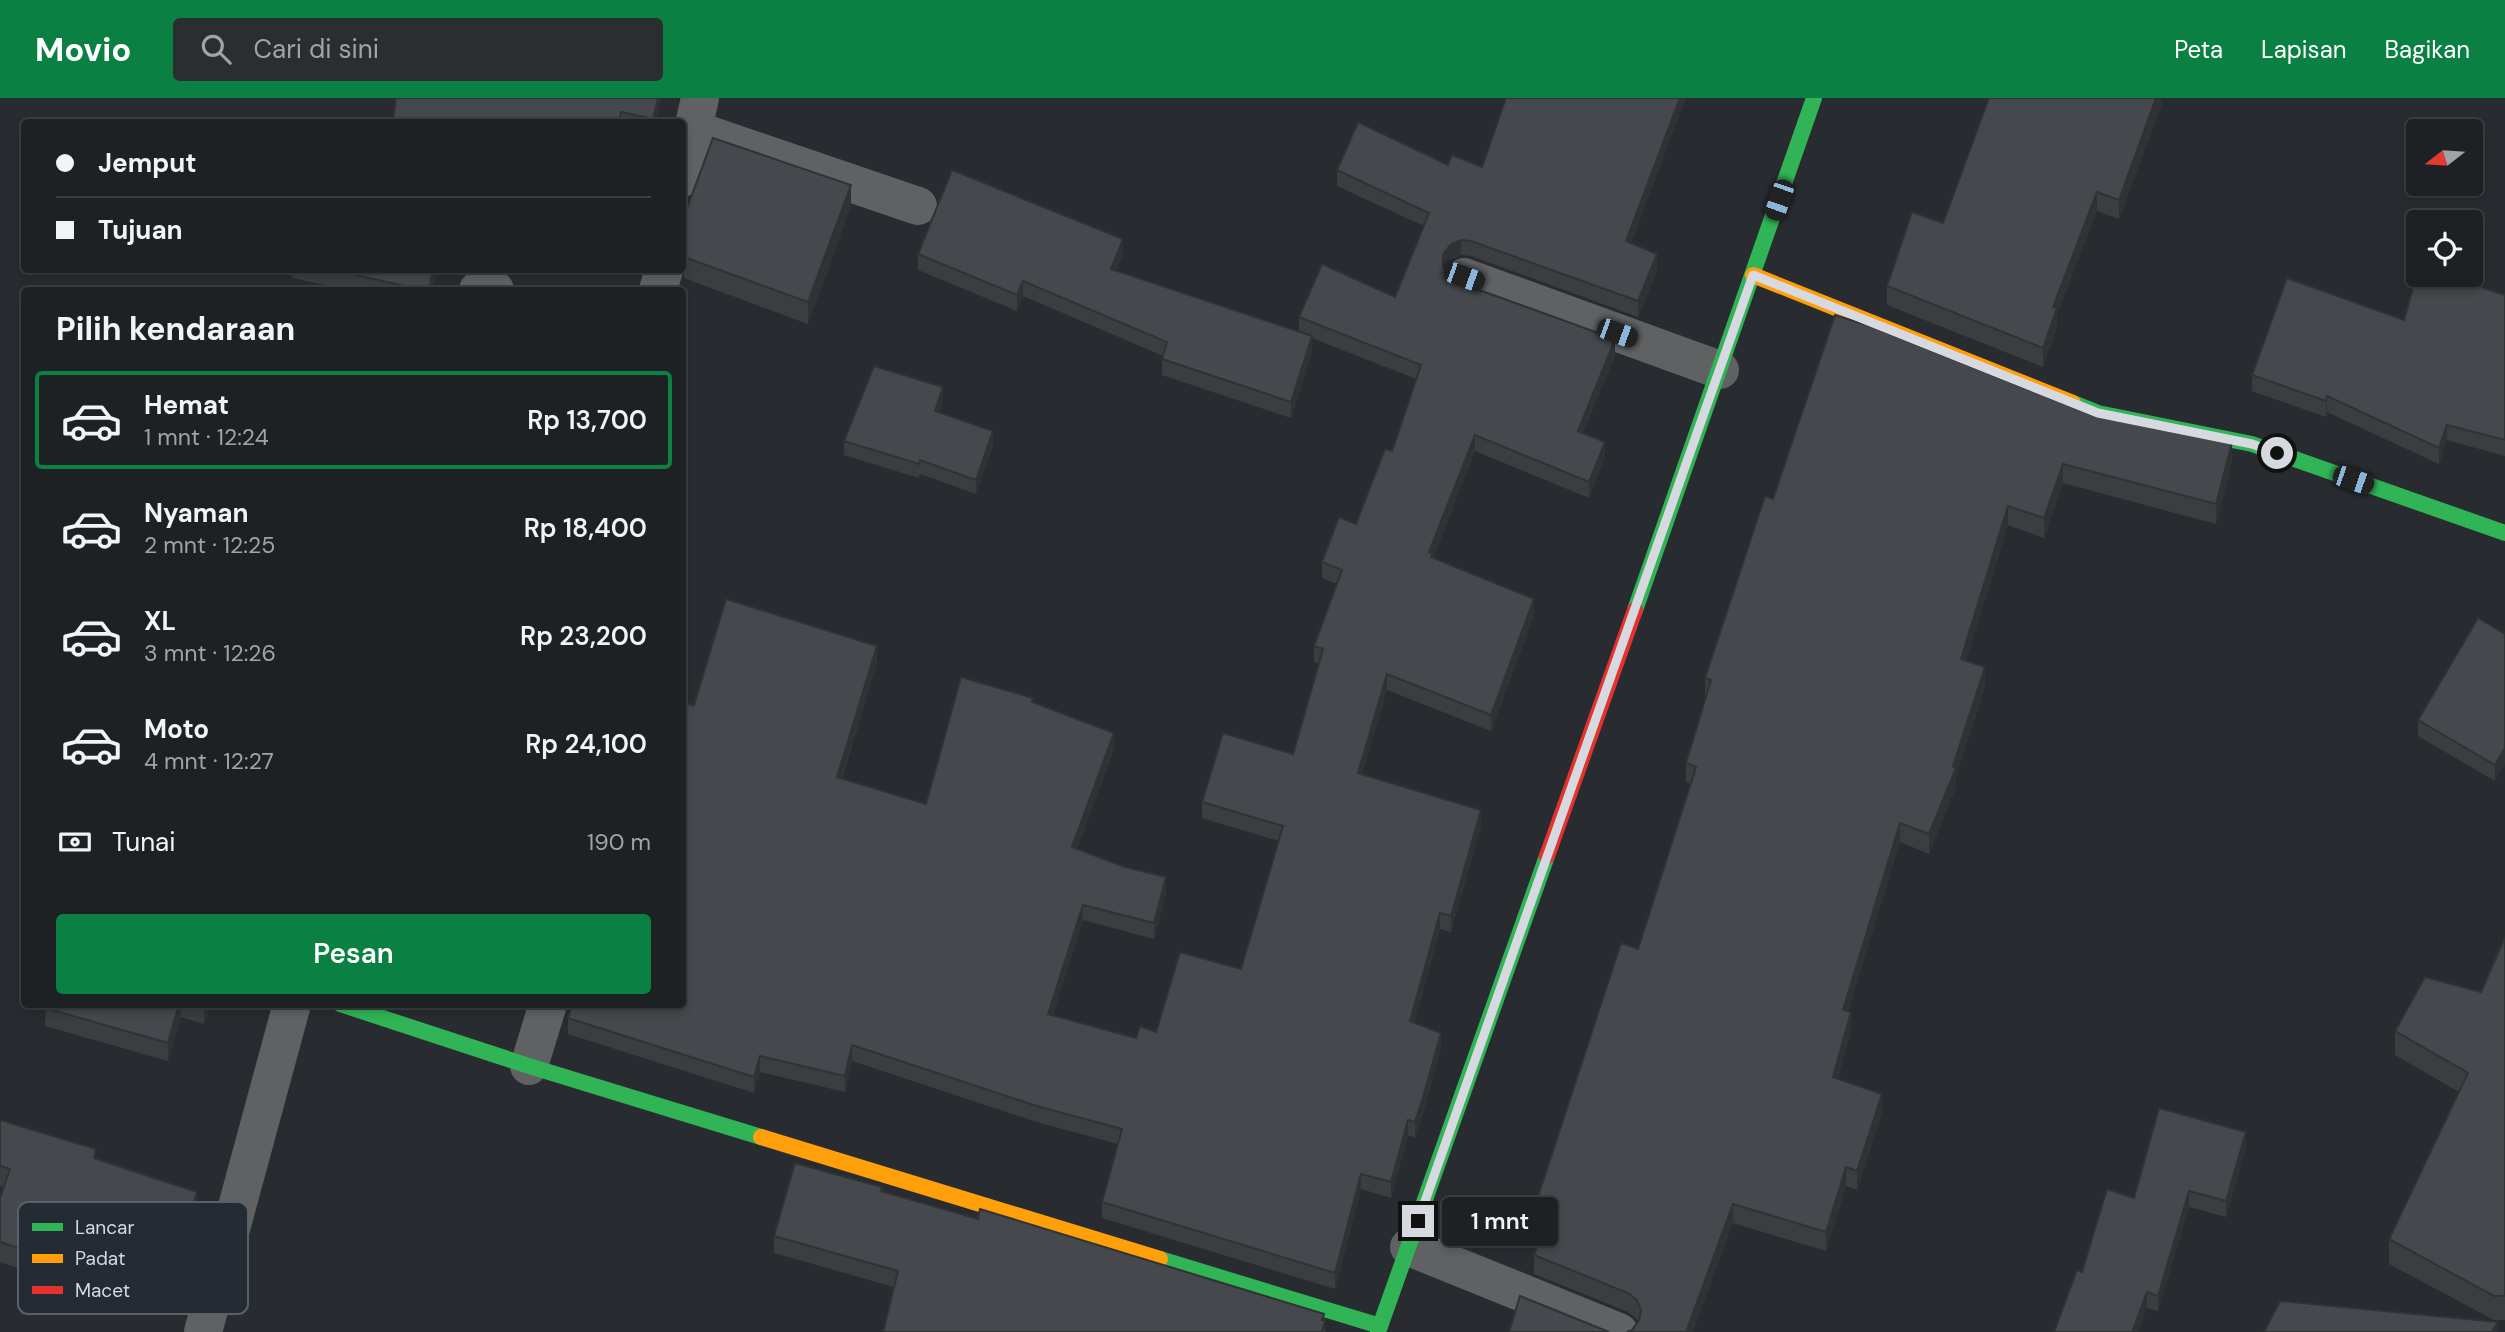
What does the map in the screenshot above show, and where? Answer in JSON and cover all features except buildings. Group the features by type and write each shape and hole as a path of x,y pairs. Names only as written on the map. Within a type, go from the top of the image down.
{"main road":[{"path":"352,1008 528,1066 1379,1329 1814,98"},
{"path":"1753,275 2098,413 2252,444 2505,533"}],"street":[{"path":"686,159 696,113 918,206"},
{"path":"1464,277 1720,370"},
{"path":"238,1202 291,1008"},
{"path":"528,1066 547,1008"},
{"path":"1409,1247 1619,1332"},
{"path":"202,1332 207,1314"}],"traffic: fast":[{"path":"1635,610 1814,98"},
{"path":"2073,403 2098,413 2252,444 2505,533"},
{"path":"1378,1332 1547,856"},
{"path":"352,1008 529,1066 761,1137"},
{"path":"1160,1259 1380,1326"}],"traffic: slow":[{"path":"1753,275 2073,403"},
{"path":"761,1137 1160,1259"}],"traffic: jam":[{"path":"1547,856 1635,610"}],"route":[{"path":"1418,1221 1753,275 2098,413 2252,444 2277,453"}]}
